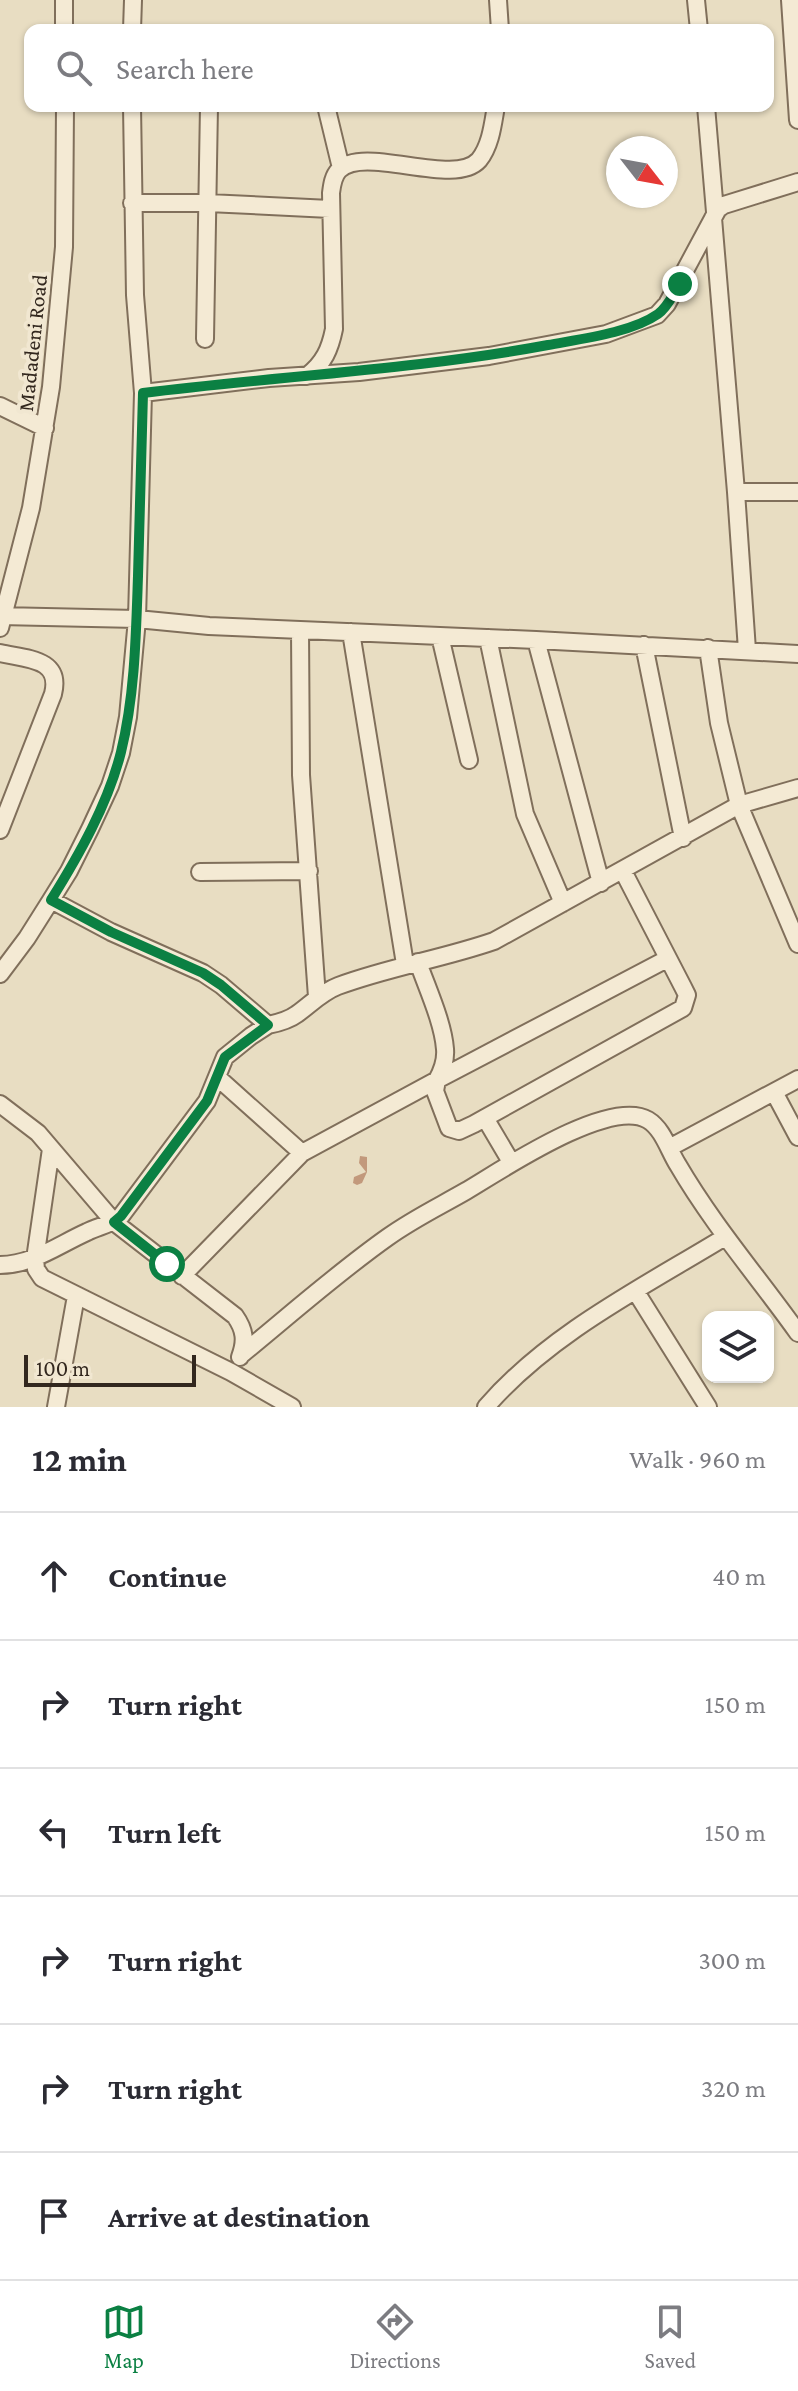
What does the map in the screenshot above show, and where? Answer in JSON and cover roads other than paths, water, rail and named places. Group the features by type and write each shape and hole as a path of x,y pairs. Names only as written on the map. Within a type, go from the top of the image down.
{"street":[{"path":"64,0 64,24"},
{"path":"132,24 133,0"},
{"path":"498,0 500,24"},
{"path":"696,0 698,24"},
{"path":"790,0 798,120"},
{"name":"Madadeni Road","path":"1,620 31,508 45,428 64,247 65,112"},
{"path":"0,974 69,871 90,829 110,786 128,717 137,619 143,393 135,295 132,112"},
{"path":"205,339 209,112"},
{"path":"327,112 341,168"},
{"path":"307,376 325,358 334,329 330,209 334,180 341,168 360,162 442,169 470,166 477,162 485,149 495,112"},
{"path":"706,112 747,650"},
{"path":"143,393 489,356 629,327 657,315 667,304 714,214 724,205 798,182"},
{"path":"132,203 330,209"},
{"path":"0,406 45,428"},
{"path":"736,492 798,492"},
{"path":"1,620 137,619 209,626 798,654"},
{"path":"300,630 301,775 317,997"},
{"path":"351,632 412,963 446,1051 435,1091 449,1128 459,1131 485,1118 683,1008 687,995 623,871"},
{"path":"440,636 469,760"},
{"path":"488,638 529,827 563,903"},
{"path":"536,640 601,883"},
{"path":"644,645 683,838"},
{"path":"708,648 719,723 739,805 798,944"},
{"path":"0,653 42,664 53,671 55,679 53,694 0,830"},
{"path":"0,1265 35,1259 121,1216 207,1101 220,1066 230,1053 268,1025 296,1015 317,997 336,987 494,941 739,805 798,788"},
{"path":"200,872 309,871"},
{"path":"51,900 111,932 203,973 268,1025"},
{"path":"182,1276 302,1153 667,959"},
{"path":"217,1077 302,1153"},
{"path":"669,1148 798,1079"},
{"path":"774,1092 798,1137"},
{"path":"0,1104 38,1133 114,1222 235,1316 243,1328 245,1339 241,1355 231,1372"},
{"path":"241,1355 391,1235 511,1162 569,1132 614,1118 635,1117 647,1120 669,1148 725,1237 798,1333"},
{"path":"485,1118 511,1162"},
{"path":"51,1149 35,1259 36,1269 42,1278 231,1372 292,1407"},
{"path":"486,1407 506,1384 579,1326 725,1237"},
{"path":"636,1292 708,1407"},
{"path":"56,1407 76,1296"}]}
